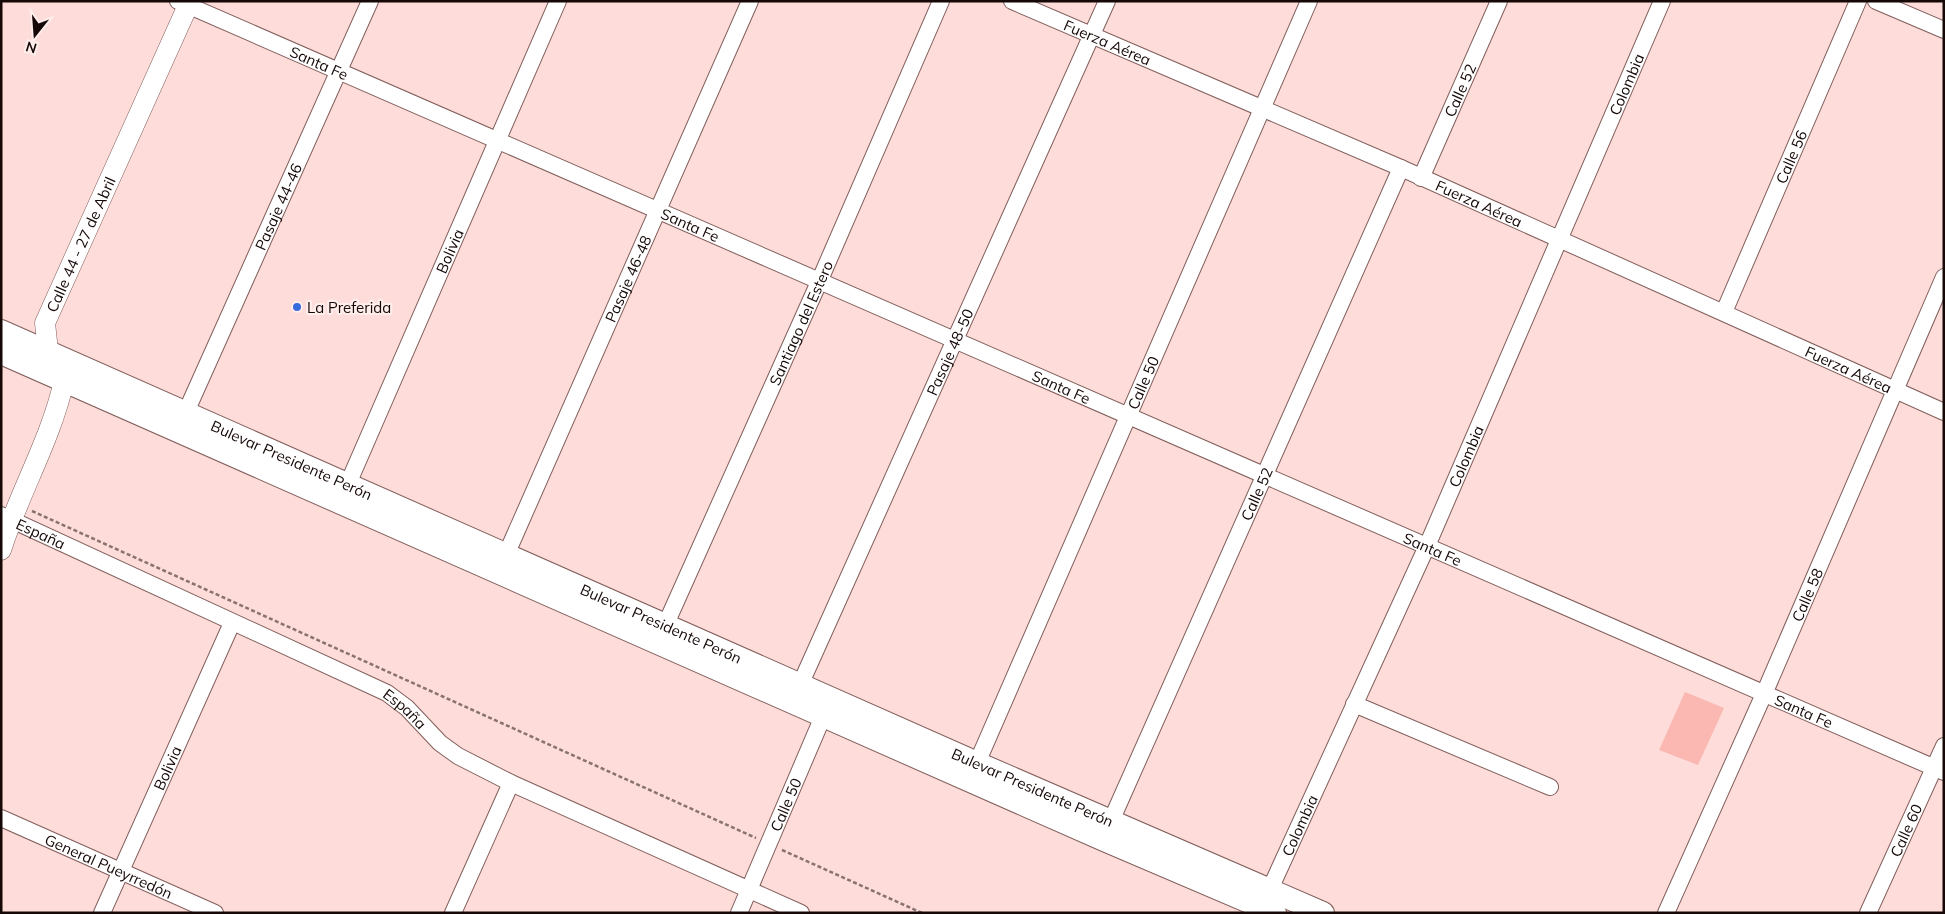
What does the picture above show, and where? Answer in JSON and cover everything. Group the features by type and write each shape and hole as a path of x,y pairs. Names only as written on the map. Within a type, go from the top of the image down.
{"main road":[{"name":"Bulevar Presidente Perón","path":"1,331 186,412 344,492 796,694 977,763 1112,821 1269,903"},
{"name":"Bulevar Presidente Perón","path":"1,352 123,405 506,555 661,634"},
{"name":"Bulevar Presidente Perón","path":"827,707 1104,840 1269,903 1323,913"}],"street":[{"name":"Pasaje 44-46","path":"186,412 370,1"},
{"name":"Bolivia","path":"344,492 558,1"},
{"name":"Pasaje 46-48","path":"506,555 750,1"},
{"name":"Santiago del Estero","path":"661,634 819,282 941,1"},
{"name":"Fuerza Aérea","path":"1012,1 1401,168 1944,412"},
{"name":"Pasaje 48-50","path":"796,694 1107,1"},
{"name":"Calle 50","path":"977,763 1309,1"},
{"name":"Calle 52","path":"1421,178 1499,1"},
{"name":"Colombia","path":"1269,903 1354,704 1426,546 1662,1"},
{"name":"Calle 56","path":"1724,312 1858,1"},
{"path":"1876,1 1944,30"},
{"name":"Santa Fe","path":"185,3 496,141 1127,416 1267,475 1939,770"},
{"name":"Calle 44 - 27 de Abril","path":"64,381 48,351 45,323 185,3"},
{"name":"Calle 52","path":"1112,821 1267,475 1401,168"},
{"name":"Calle 58","path":"1666,913 1764,694 1944,277"},
{"path":"1,550 8,518 51,421 64,381"},
{"name":"España","path":"8,518 387,693 407,708 446,748 512,783 801,913"},
{"name":"Bolivia","path":"102,913 232,623"},
{"path":"1354,704 1550,788"},
{"name":"Calle 50","path":"739,913 827,707"},
{"name":"Calle 60","path":"1868,913 1939,770 1944,746"},
{"path":"453,913 512,783"},
{"name":"General Pueyrredón","path":"1,818 215,913"}],"path":[{"path":"8,518 769,844 922,913"}],"shaded area":[{"path":"1685,692 1724,708 1698,765 1659,750"}],"place":[{"name":"La Preferida","path":"297,307"}]}
